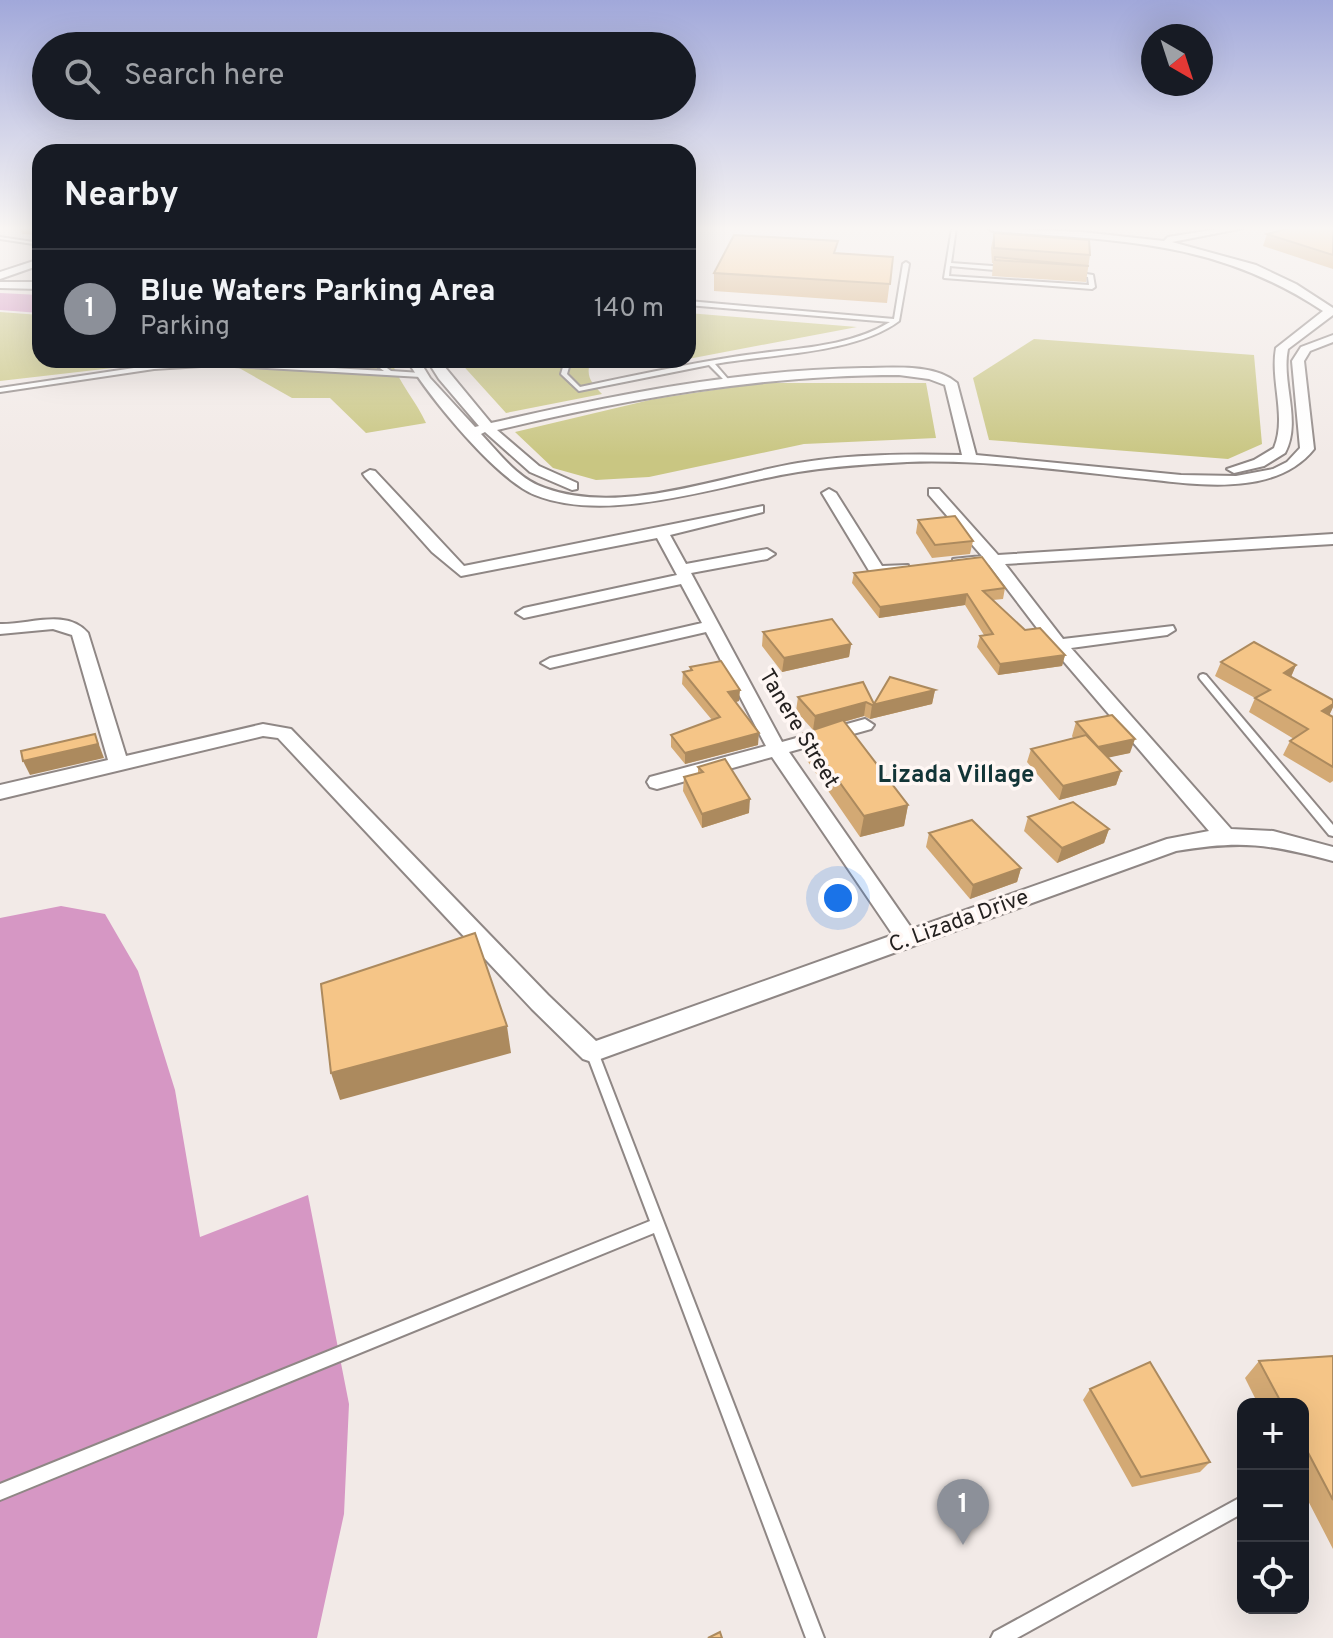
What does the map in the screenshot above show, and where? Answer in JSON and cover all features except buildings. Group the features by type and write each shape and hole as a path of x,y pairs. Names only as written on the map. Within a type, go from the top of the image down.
{"street":[{"path":"438,368 518,457 542,476 555,482 595,490 635,490 792,457 903,448 1204,471 1259,463 1272,457 1284,444 1279,358 1282,348 1318,322 1320,316 1332,311"},
{"path":"1043,460 1211,481 1259,478 1292,465 1307,449 1298,361 1301,353 1333,336 1318,322"},
{"path":"417,368 512,476 541,492 590,501 640,500 761,474 826,464 969,453"},
{"path":"471,432 658,390 725,379 811,372 912,373 936,377 953,387 969,453"},
{"path":"370,474 437,549 461,571 662,533 671,528 758,509"},
{"path":"934,492 993,559 1059,645 1225,836"},
{"path":"829,493 877,571 993,559 1333,539"},
{"name":"Tanere Street","path":"662,533 776,748 909,941"},
{"path":"524,613 767,554"},
{"path":"0,629 74,626 80,633 119,764"},
{"path":"550,663 712,626"},
{"path":"1059,645 1167,630"},
{"path":"657,782 865,725"},
{"path":"0,792 263,730 284,733 540,1002 592,1052"},
{"name":"C. Lizada Drive","path":"592,1052 1174,844 1225,836 1273,838 1333,854"}],"lane":[{"path":"705,304 896,321"},
{"path":"696,366 849,339 889,327 896,321 899,304"},
{"path":"711,363 725,379"},
{"path":"0,390 148,368"},
{"path":"340,368 421,375"},
{"path":"383,368 389,372"},
{"path":"566,368 564,374 579,389 686,368"},
{"path":"1203,677 1333,832"},
{"path":"592,1052 815,1638"},
{"path":"0,1492 657,1225"},
{"path":"1000,1638 1237,1507"}],"shaded area":[{"path":"0,304 32,304 32,312 0,310"},
{"path":"0,312 32,314 32,368 113,368 0,381"},
{"path":"696,314 857,327 696,357"},
{"path":"1034,339 1254,355 1262,444 1228,459 989,440 973,378"},
{"path":"239,368 394,368 426,423 366,433 330,398 292,398"},
{"path":"465,368 589,368 590,378 602,394 506,413"},
{"path":"760,383 926,383 936,438 804,444 649,477 596,480 553,468 515,432 654,399"},
{"path":"61,906 105,914 138,971 175,1090 200,1237 308,1195 349,1404 344,1514 317,1638 0,1638 0,918"}],"place":[{"name":"Blue Waters Parking Area","path":"963,1545"}],"district":[{"name":"Lizada Village","path":"956,776"}]}
